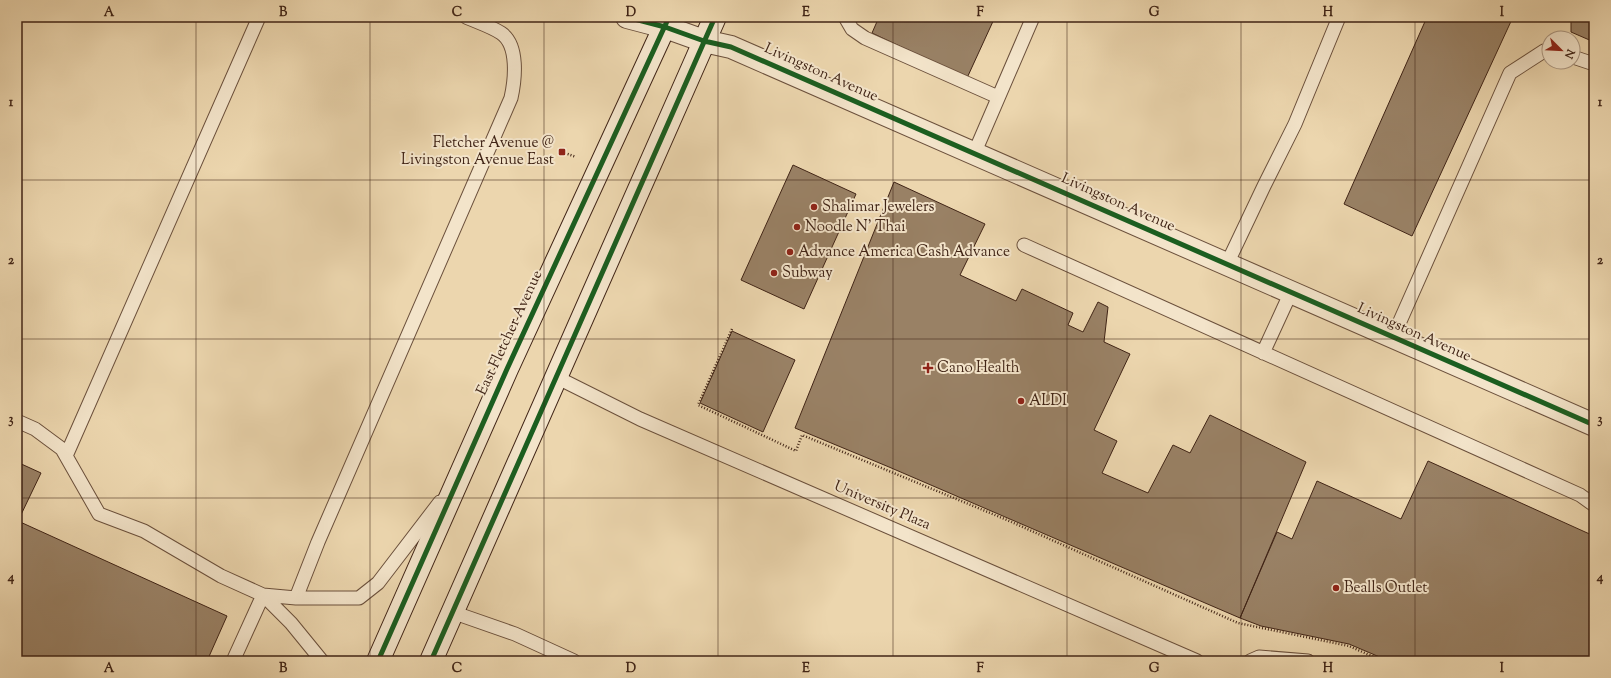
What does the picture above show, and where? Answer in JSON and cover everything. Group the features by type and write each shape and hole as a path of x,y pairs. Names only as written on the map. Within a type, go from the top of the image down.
{"main road":[{"name":"Livingston Avenue","path":"627,17 667,22 704,41 731,47 1594,425"},
{"path":"431,661 715,17"},
{"name":"East Fletcher Avenue","path":"378,661 507,369 667,22"}],"lane":[{"path":"66,456 259,17"},
{"path":"296,598 325,527 511,98 515,76 512,50 502,34 466,17"},
{"path":"845,17 852,29 865,38 998,97"},
{"path":"974,154 1033,17"},
{"path":"1227,264 1261,191 1295,124 1339,17"},
{"path":"1393,337 1510,73 1541,53"},
{"path":"1581,60 1594,64"},
{"path":"1024,245 1580,495 1594,505"},
{"path":"1263,353 1291,292"},
{"name":"University Plaza","path":"556,377 640,419 1197,661"},
{"path":"17,421 35,429 62,449 99,514 144,532 221,576 263,595 296,598 359,598 378,583 400,557 458,478"},
{"path":"233,661 263,595"},
{"path":"263,595 291,623 322,661"},
{"path":"452,612 515,634 574,661"},
{"path":"1255,660 1308,661"}],"path":[{"path":"562,152 576,157"},
{"path":"732,329 698,405 796,451 802,435 1007,520 1238,623 1349,646 1383,661"}],"building":[{"path":"879,17 995,17 967,78 872,33"},
{"path":"1427,17 1513,17 1412,236 1344,204"},
{"path":"1571,17 1594,17 1594,42 1581,36 1581,30 1571,30"},
{"path":"793,165 856,194 804,309 741,280"},
{"path":"894,182 985,224 960,275 1016,301 1022,289 1073,313 1068,325 1083,332 1098,302 1108,307 1104,342 1130,354 1094,430 1117,441 1102,473 1148,493 1173,445 1190,453 1210,415 1306,462 1240,618 795,428"},
{"path":"732,331 795,360 763,432 700,403"},
{"path":"1428,461 1594,536 1594,661 1389,661 1349,644 1261,626 1240,618 1277,532 1292,539 1317,481 1401,519"},
{"path":"17,462 41,473 18,521 227,616 207,661 17,661"}],"cycle path":[{"path":"627,17 665,27 704,41 731,47 1594,425"},
{"path":"378,661 507,369 669,17"},
{"path":"431,661 715,17"}],"place":[{"name":"Fletcher Avenue @ Livingston Avenue East","path":"562,152"},
{"name":"Shalimar Jewelers","path":"814,207"},
{"name":"Noodle N' Thai","path":"797,227"},
{"name":"Advance America Cash Advance","path":"790,252"},
{"name":"Subway","path":"774,273"},
{"name":"Cano Health","path":"928,368"},
{"name":"ALDI","path":"1021,401"},
{"name":"Bealls Outlet","path":"1336,588"}]}
